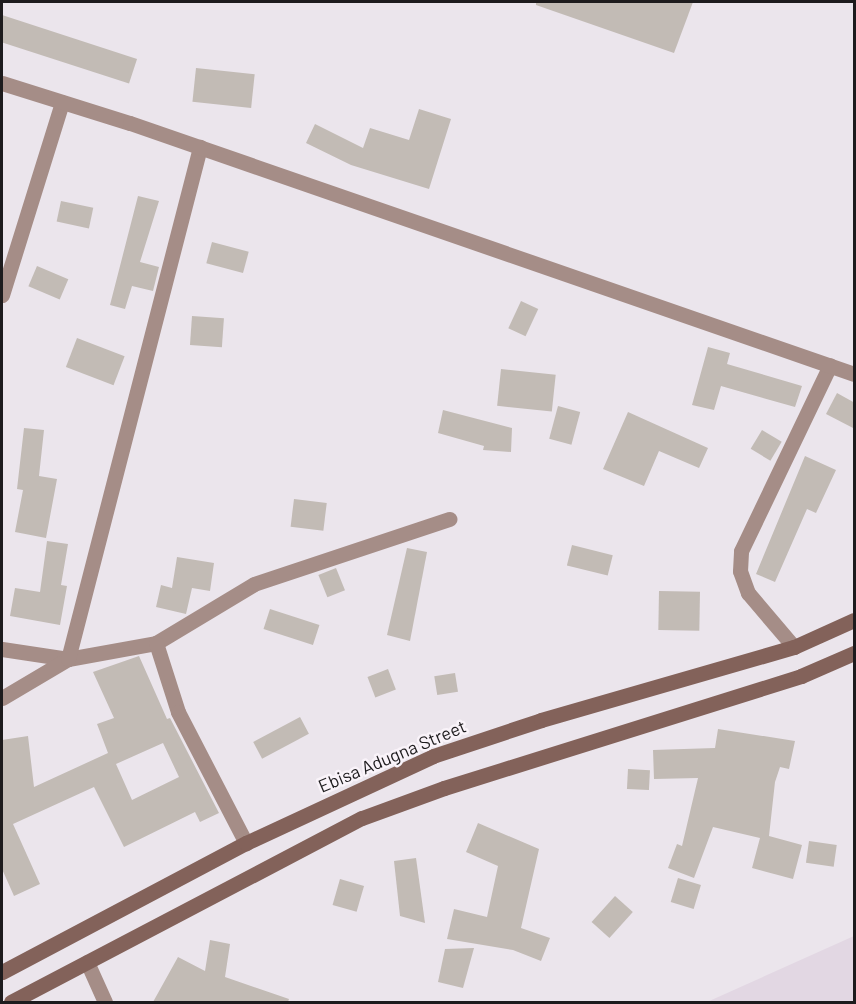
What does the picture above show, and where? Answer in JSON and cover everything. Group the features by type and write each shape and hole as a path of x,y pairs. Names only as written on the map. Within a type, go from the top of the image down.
{"main road":[{"name":"Ebisa Adugna Street","path":"2,972 246,843 433,756 541,720 794,647 855,620"},
{"path":"11,1002 362,818 454,784 801,676 855,653"}],"street":[{"path":"2,83 200,147 855,374"},
{"path":"2,295 62,102"},
{"path":"2,698 68,659 200,147"},
{"path":"794,647 748,592 740,571 741,551 830,365"},
{"path":"2,649 68,659 156,643 254,584 449,519"},
{"path":"156,643 178,712 246,843"},
{"path":"87,962 105,1002"}],"shaded area":[{"path":"854,936 854,1002 707,1002"}],"building":[{"path":"536,2 693,2 674,53 536,5"},
{"path":"2,15 137,59 129,84 2,42"},
{"path":"196,68 255,74 251,108 192,102"},
{"path":"419,109 451,119 429,189 351,165 306,143 315,124 363,148 370,128 409,140"},
{"path":"138,196 159,201 140,262 159,267 153,291 132,286 125,309 110,305"},
{"path":"61,201 93,208 89,228 57,222"},
{"path":"212,242 249,252 243,273 206,263"},
{"path":"37,266 68,279 60,300 28,286"},
{"path":"521,301 538,309 526,336 508,328"},
{"path":"192,316 224,318 222,347 190,345"},
{"path":"77,338 125,356 114,385 66,367"},
{"path":"708,347 730,353 727,364 802,386 795,407 721,386 714,410 692,405"},
{"path":"501,369 556,375 552,412 497,406"},
{"path":"837,393 855,403 855,429 826,414"},
{"path":"558,406 580,412 571,445 549,439"},
{"path":"443,410 512,428 511,452 483,450 484,446 438,433"},
{"path":"628,412 708,448 699,468 659,451 644,486 603,469"},
{"path":"24,428 44,430 39,476 57,479 46,538 15,532 23,490 17,489"},
{"path":"762,430 782,442 770,461 751,449"},
{"path":"805,456 836,470 816,513 807,509 775,582 756,574"},
{"path":"294,499 327,503 323,531 291,527"},
{"path":"47,541 68,544 61,585 67,586 60,625 10,616 15,588 40,592"},
{"path":"572,545 613,555 608,576 567,565"},
{"path":"407,548 427,552 410,641 387,635"},
{"path":"177,557 214,563 210,591 192,588 186,614 156,607 161,585 172,588"},
{"path":"336,568 345,590 327,597 318,575"},
{"path":"659,591 700,592 699,631 658,630"},
{"path":"270,609 319,625 313,645 264,629"},
{"path":"139,656 167,719 170,718 219,813 200,822 195,812 124,847 94,787 13,824 40,884 14,896 2,869 2,740 28,736 34,787 108,753 97,724 114,718 93,672","holes":["163,743 179,777 132,800 116,764"]},
{"path":"388,669 396,690 375,697 367,677"},
{"path":"455,673 458,692 437,695 434,676"},
{"path":"300,717 309,734 262,759 253,742"},
{"path":"718,729 795,741 789,769 780,767 775,782 769,836 802,845 793,879 752,868 760,838 713,827 694,878 668,868 677,844 682,846 698,778 654,779 653,750 715,748"},
{"path":"628,769 650,770 649,790 627,789"},
{"path":"478,823 539,849 521,928 550,938 541,961 513,950 447,939 454,909 487,917 498,866 466,852"},
{"path":"809,841 837,845 834,867 806,863"},
{"path":"416,858 425,923 400,916 394,861"},
{"path":"678,878 701,885 694,909 671,902"},
{"path":"340,879 364,886 357,912 333,905"},
{"path":"615,896 633,912 609,938 592,922"},
{"path":"210,940 230,944 225,977 289,999 288,1002 153,1002 178,957 205,971"},
{"path":"474,948 463,988 438,982 445,949"}]}
